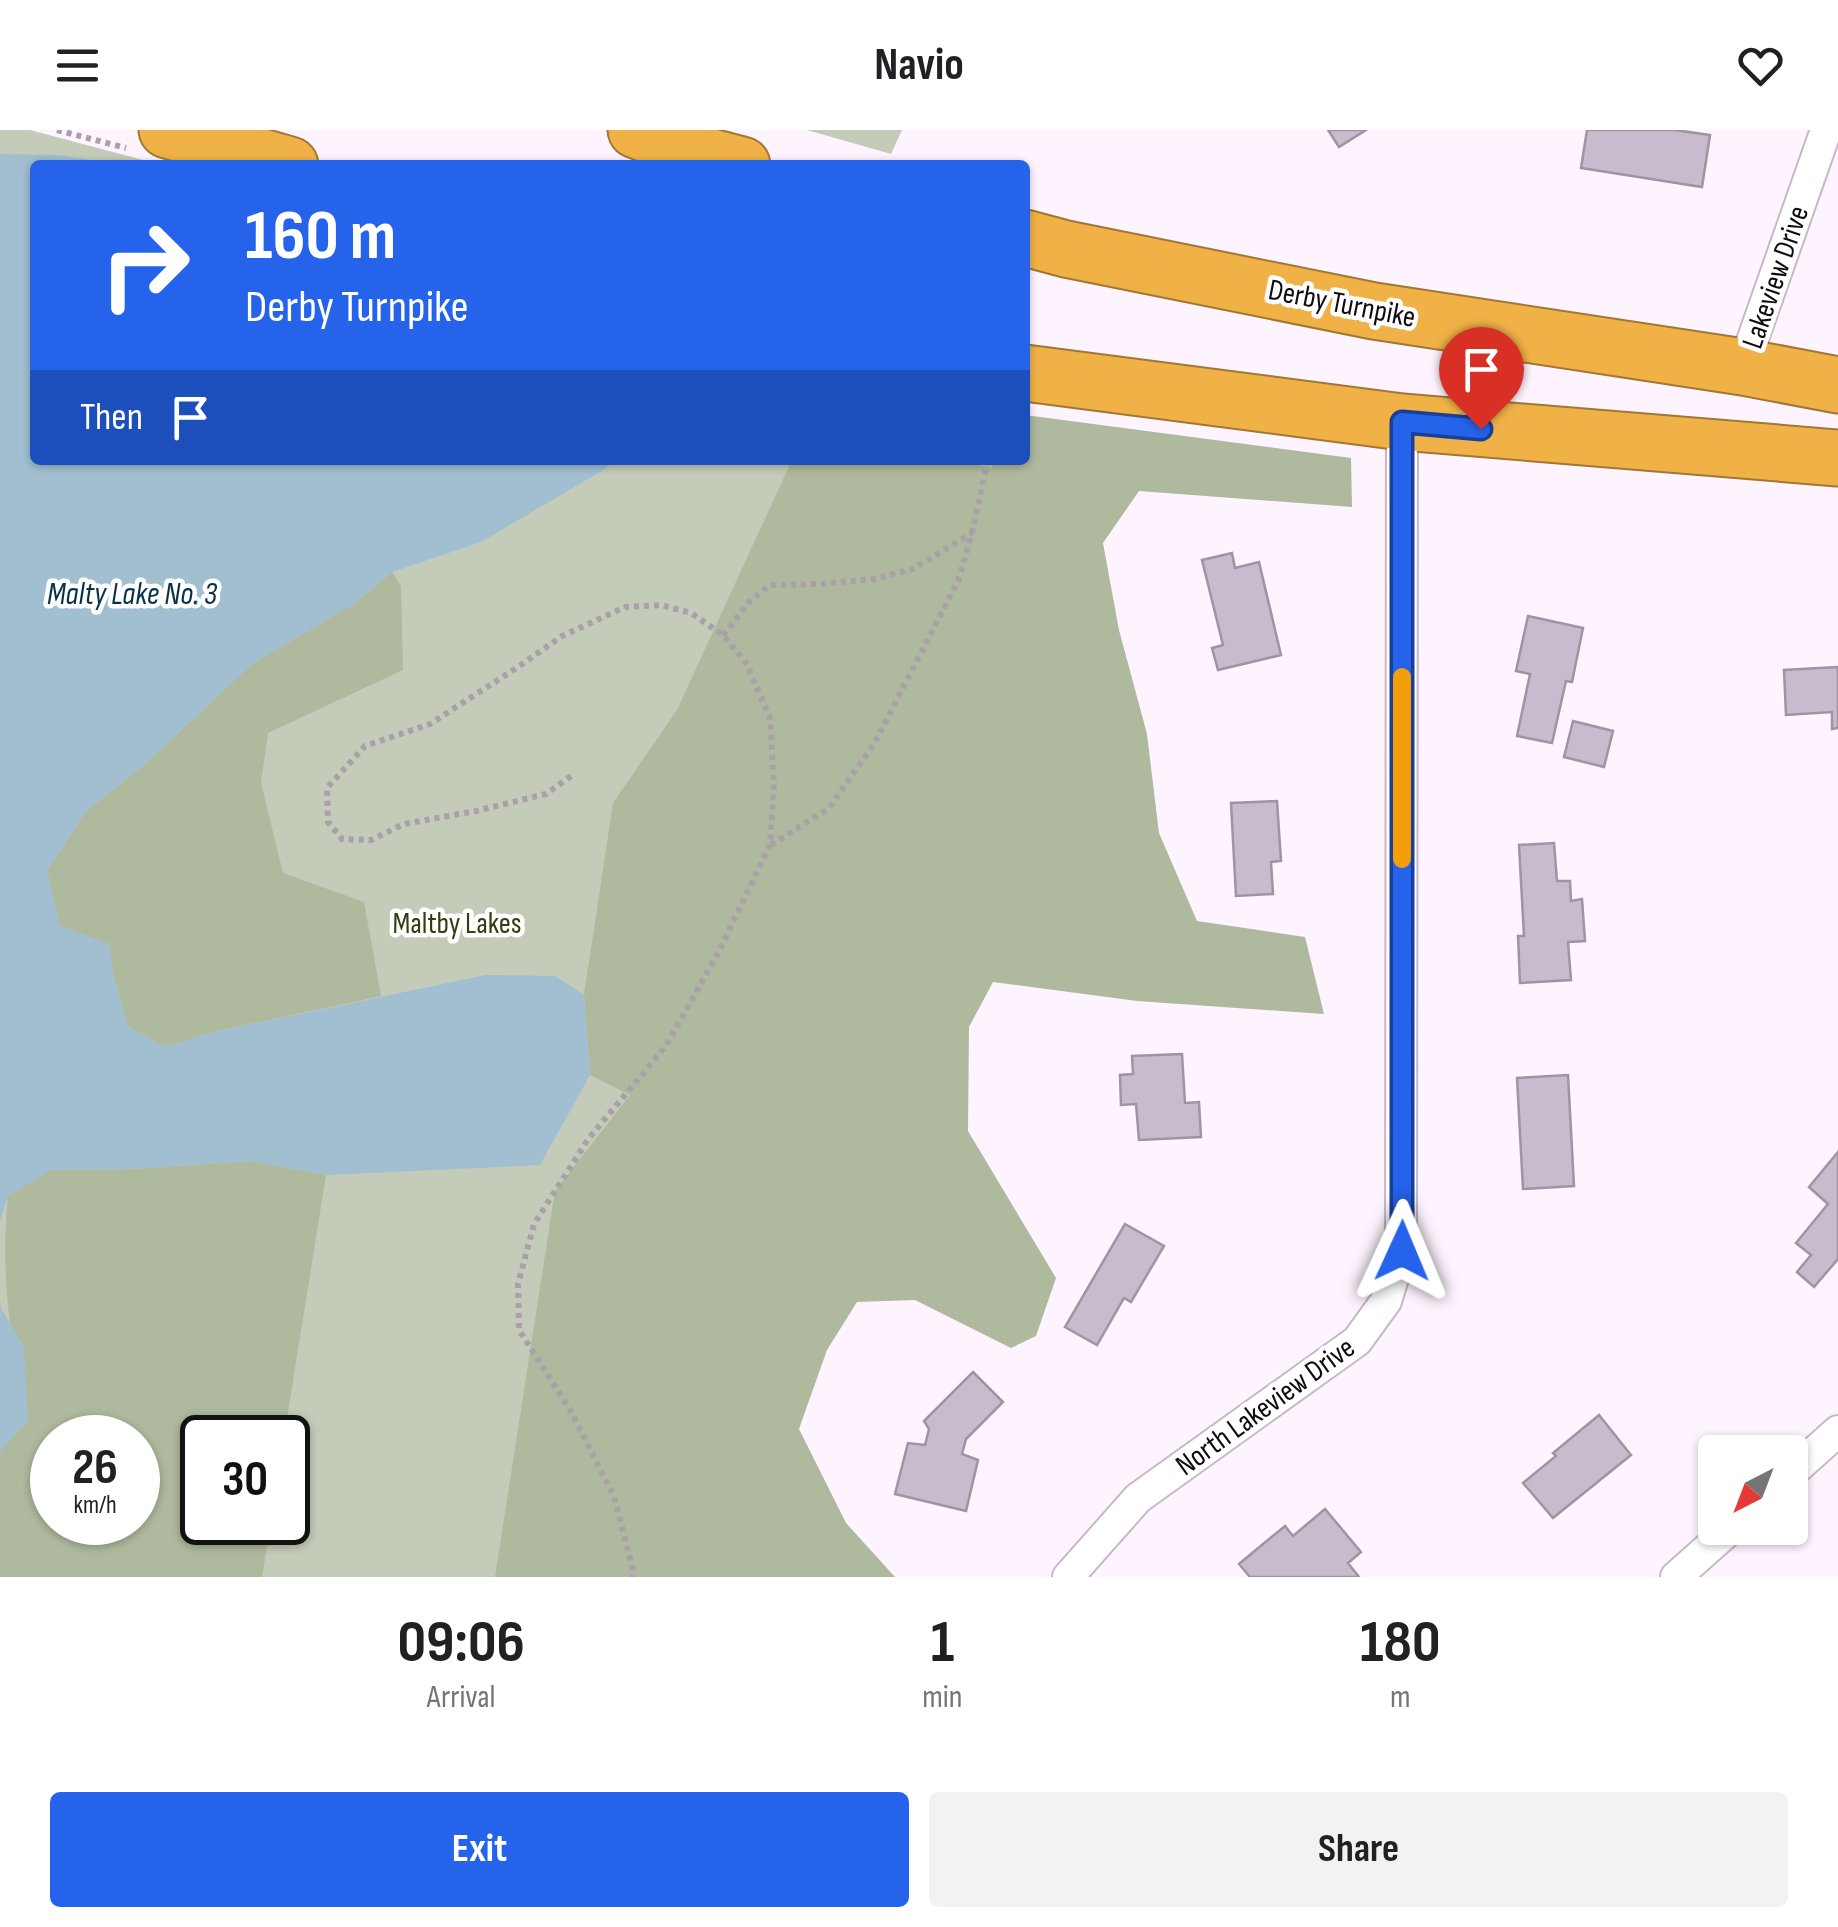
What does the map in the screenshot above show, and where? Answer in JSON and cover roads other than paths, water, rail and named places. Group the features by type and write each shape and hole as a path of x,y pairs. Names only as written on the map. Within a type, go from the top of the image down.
{"highway":[{"path":"167,130 272,160"},
{"path":"636,130 723,160"},
{"name":"Derby Turnpike","path":"1030,239 1374,311 1838,385"},
{"path":"1030,374 1402,422 1838,458"}],"street":[{"name":"Lakeview Drive","path":"1743,367 1826,130"},
{"name":"North Lakeview Drive","path":"1068,1577 1138,1498 1357,1342 1386,1301 1402,1251 1402,422"},
{"path":"1808,1458 1838,1431"},
{"path":"1676,1577 1712,1545"}],"water":[{"name":"Malty Lake No. 3","path":"0,154 58,155 90,160 30,160 30,465 609,465 481,542 392,572 354,604 253,663 145,764 86,811 47,871 60,926 109,944 128,1026 164,1047 218,1031 486,975 555,976 584,995 590,1075 540,1165 326,1175 251,1161 51,1170 8,1196 0,1222"},
{"path":"0,1301 24,1347 28,1420 0,1451"}],"park label":[{"name":"Maltby Lakes","path":"457,923"}]}
